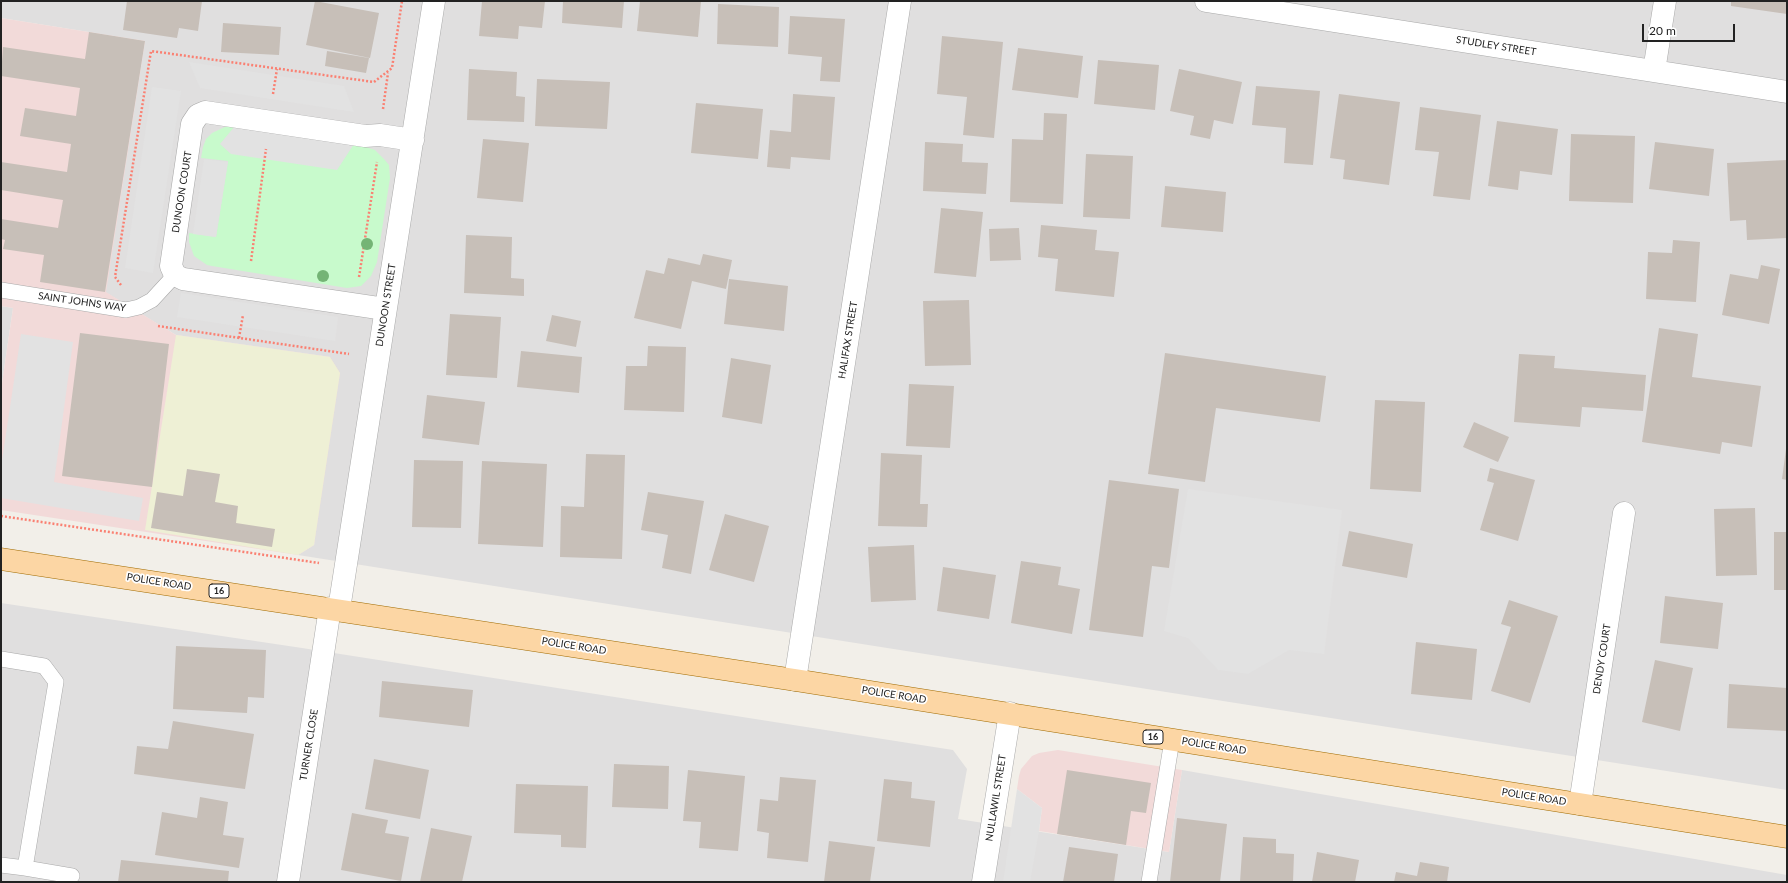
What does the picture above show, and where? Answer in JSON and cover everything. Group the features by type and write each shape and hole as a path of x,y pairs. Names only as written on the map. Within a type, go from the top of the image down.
{"main road":[{"name":"POLICE ROAD","path":"1,559 1010,713 1787,837"}],"street":[{"name":"DUNOON STREET","path":"334,609 413,140 434,1"},
{"name":"HALIFAX STREET","path":"795,680 900,1"},
{"name":"STUDLEY STREET","path":"1206,1 1787,92"},
{"path":"1654,70 1665,1"},
{"name":"DUNOON COURT","path":"175,275 171,266 192,124 198,116 205,112 365,136 380,135 413,140"},
{"path":"175,275 183,279 385,309"},
{"name":"DENDY COURT","path":"1580,804 1624,513"},
{"name":"TURNER CLOSE","path":"288,882 334,609"},
{"name":"NULLAWIL STREET","path":"983,882 1010,713"}],"lane":[{"name":"SAINT JOHNS WAY","path":"1,290 126,310 139,307 152,300 175,275"},
{"path":"1,659 44,666 56,682 25,868"},
{"path":"1149,882 1172,740"},
{"path":"1,864 72,876"}],"path":[{"path":"277,69 239,338 349,354 350,347"},
{"path":"356,305 363,244 388,73"},
{"path":"1,516 319,563 320,556"}],"shaded area":[{"path":"1,1 1787,1 1787,790 298,555 314,545 330,357 176,335 105,292 145,41 1,18"},
{"path":"1,18 145,41 106,292 176,335 330,357 340,373 314,545 298,555 1,510 1,390 13,308 1,306"},
{"path":"189,62 344,86 354,112 200,88"},
{"path":"152,87 181,91 153,273 125,268"},
{"path":"235,126 354,144 337,170 231,154 220,144"},
{"path":"204,159 228,162 216,237 193,234"},
{"path":"181,293 338,317 335,341 177,317"},
{"path":"1,306 13,308 1,390"},
{"path":"21,334 73,342 54,482 143,498 139,521 1,498 1,467"},
{"path":"1188,489 1342,510 1324,654 1289,650 1248,674 1218,670 1188,638 1164,631"},
{"path":"1,603 302,648 953,750 967,769 958,819 1169,852 1182,770 1787,875 1787,882 1,882"},
{"path":"1058,750 1182,770 1169,852 1039,831 1042,808 1017,789 1019,776 1021,769 1032,756 1039,753"},
{"path":"1017,789 1042,808 1039,831 1030,882 1003,882"}],"green space":[{"path":"227,126 366,147 375,150 384,159 389,165 390,178 377,262 371,276 361,286 347,288 212,266 207,265 194,256 189,242 189,233 216,237 228,161 201,158 203,147 206,139 212,133"},
{"path":"176,335 330,357 340,373 314,545 298,555 145,530"}],"building":[{"path":"127,1 202,1 198,31 179,28 177,38 123,30"},
{"path":"315,1 379,13 370,58 306,45"},
{"path":"482,1 545,1 542,28 519,26 518,39 479,36"},
{"path":"563,1 624,1 622,28 562,23"},
{"path":"640,1 701,1 698,37 637,31"},
{"path":"1731,1 1787,1 1787,14 1731,6"},
{"path":"718,4 779,7 778,47 717,44"},
{"path":"790,16 845,19 840,82 820,81 822,57 788,54"},
{"path":"223,23 281,27 279,55 221,52"},
{"path":"89,32 145,41 105,292 40,282 44,255 3,249 5,240 1,239 1,219 58,228 63,200 1,190 1,162 67,172 71,144 20,136 25,108 76,116 80,88 1,76 3,47 85,59"},
{"path":"942,36 1003,42 994,138 963,135 967,97 937,94"},
{"path":"1018,48 1083,56 1078,98 1012,90"},
{"path":"327,51 369,58 366,73 325,66"},
{"path":"1098,60 1159,65 1155,110 1094,104"},
{"path":"469,69 517,72 516,96 525,97 524,122 467,120"},
{"path":"1179,69 1242,82 1233,124 1214,120 1210,139 1190,135 1194,116 1170,111"},
{"path":"537,79 610,82 607,129 535,126"},
{"path":"1256,86 1320,91 1313,165 1284,163 1286,128 1252,125"},
{"path":"793,94 835,97 830,160 791,157 790,169 767,167 770,130 791,132"},
{"path":"1339,94 1400,102 1389,185 1343,179 1345,160 1330,158"},
{"path":"696,103 763,109 758,159 691,153"},
{"path":"1420,107 1481,115 1470,200 1433,196 1439,152 1415,150"},
{"path":"1044,113 1067,114 1063,204 1010,202 1012,139 1043,140"},
{"path":"1497,121 1558,129 1552,175 1520,171 1518,190 1488,186"},
{"path":"1571,134 1635,136 1633,203 1569,201"},
{"path":"483,139 529,143 523,202 477,198"},
{"path":"925,142 963,144 962,162 988,163 986,194 923,191"},
{"path":"1655,142 1714,149 1709,196 1649,189"},
{"path":"1086,154 1133,156 1130,219 1083,217"},
{"path":"1787,160 1787,238 1747,240 1746,220 1730,221 1727,163"},
{"path":"1165,186 1226,192 1223,232 1161,227"},
{"path":"941,208 983,212 976,277 934,273"},
{"path":"1041,225 1097,230 1095,250 1119,252 1114,297 1055,291 1058,259 1038,257"},
{"path":"1019,228 1021,260 990,261 989,229"},
{"path":"466,235 512,237 511,278 524,279 524,296 464,293"},
{"path":"1673,240 1700,242 1696,302 1646,299 1648,252 1672,253"},
{"path":"703,254 732,260 726,289 692,281 681,329 634,318 646,270 664,274 668,258 700,265"},
{"path":"1761,265 1780,269 1769,324 1722,315 1730,274 1758,279"},
{"path":"729,279 788,286 784,331 724,324"},
{"path":"969,300 971,365 925,366 923,301"},
{"path":"450,314 501,317 497,378 446,375"},
{"path":"552,315 581,321 576,347 546,341"},
{"path":"1659,328 1698,334 1692,377 1761,386 1752,447 1722,442 1720,454 1642,442"},
{"path":"80,333 169,344 152,487 62,476"},
{"path":"648,346 686,347 684,412 624,410 626,366 647,366"},
{"path":"521,351 582,357 579,393 517,387"},
{"path":"1165,353 1326,376 1320,422 1216,408 1205,482 1148,474"},
{"path":"1519,354 1555,356 1554,368 1646,375 1643,411 1582,407 1580,427 1514,422"},
{"path":"731,358 771,365 762,424 722,417"},
{"path":"909,384 954,386 950,448 906,446"},
{"path":"427,395 485,402 479,445 422,438"},
{"path":"1375,400 1425,402 1421,492 1370,489"},
{"path":"1474,422 1509,437 1498,462 1463,447"},
{"path":"1787,449 1787,480 1782,479"},
{"path":"881,453 922,455 920,504 928,504 927,527 878,526"},
{"path":"586,454 625,455 622,559 560,557 561,506 584,507"},
{"path":"414,460 463,461 461,528 412,527"},
{"path":"482,461 547,464 543,547 478,544"},
{"path":"1490,468 1535,480 1518,541 1480,530 1494,483 1487,481"},
{"path":"187,469 220,474 215,502 238,506 236,523 275,529 272,547 151,528 157,492 183,496"},
{"path":"1109,480 1179,489 1169,568 1152,566 1143,637 1089,630"},
{"path":"648,492 704,501 691,574 662,568 668,535 641,530"},
{"path":"1755,508 1757,575 1716,576 1714,509"},
{"path":"725,514 769,526 754,582 709,570"},
{"path":"1349,531 1413,544 1407,578 1342,566"},
{"path":"1774,532 1787,532 1787,590 1774,590"},
{"path":"914,545 916,600 871,602 868,547"},
{"path":"1021,561 1061,567 1058,585 1080,589 1072,634 1011,623"},
{"path":"943,567 996,575 989,619 937,611"},
{"path":"1665,596 1723,603 1718,649 1660,643"},
{"path":"1509,600 1558,616 1530,703 1491,691 1511,627 1501,624"},
{"path":"1416,642 1477,649 1472,700 1411,694"},
{"path":"176,646 266,650 264,698 248,697 247,713 173,709"},
{"path":"1655,660 1693,668 1680,731 1642,722"},
{"path":"382,681 473,690 469,727 379,717"},
{"path":"1729,684 1787,688 1787,731 1727,728"},
{"path":"173,721 254,734 245,789 134,774 137,746 168,749"},
{"path":"374,759 429,770 420,819 365,809"},
{"path":"614,764 669,766 668,809 612,807"},
{"path":"688,770 745,776 738,851 699,848 701,822 683,821"},
{"path":"1067,770 1151,783 1146,813 1131,811 1126,845 1057,834"},
{"path":"780,777 816,780 808,862 767,858 769,833 757,831 760,799 778,801"},
{"path":"884,779 912,782 911,798 935,801 930,847 877,841"},
{"path":"516,784 588,786 586,848 561,847 561,835 514,833"},
{"path":"200,797 228,802 223,835 244,838 239,868 155,855 162,812 197,818"},
{"path":"352,813 388,820 385,833 409,837 401,881 341,870"},
{"path":"1177,818 1227,824 1220,882 1170,882"},
{"path":"431,828 472,836 462,882 420,882"},
{"path":"1243,837 1276,839 1276,853 1294,854 1293,882 1240,882"},
{"path":"829,841 875,847 870,882 824,882"},
{"path":"1069,847 1118,854 1114,882 1063,882"},
{"path":"1317,852 1359,860 1355,882 1312,882"},
{"path":"121,860 229,871 228,882 118,882"},
{"path":"1420,862 1449,867 1447,882 1394,882 1396,872 1417,876"}]}
